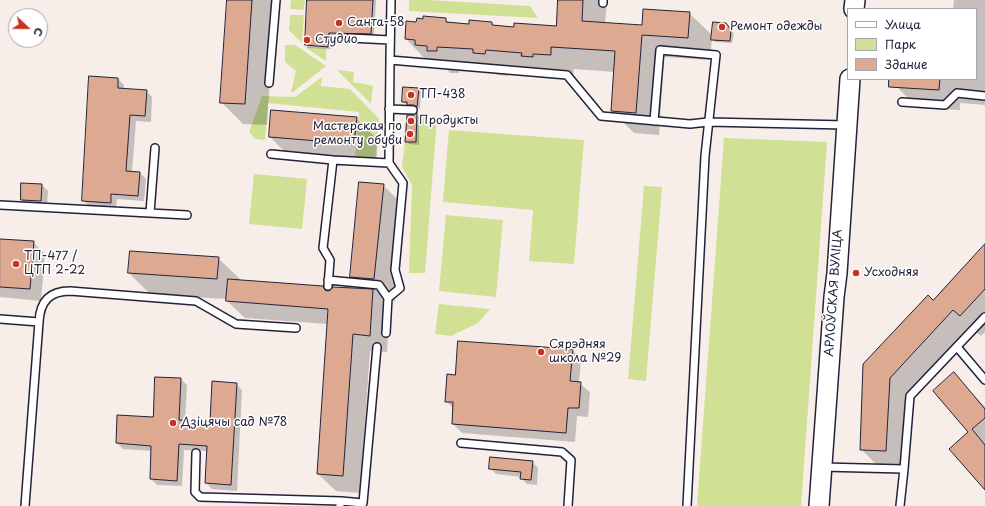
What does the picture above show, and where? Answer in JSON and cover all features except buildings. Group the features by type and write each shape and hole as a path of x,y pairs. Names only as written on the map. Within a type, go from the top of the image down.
{"street":[{"name":"АРЛОЎСКАЯ ВУЛІЦА","path":"819,506 850,80"}],"lane":[{"path":"269,83 276,0"},
{"path":"388,298 400,288 395,270 403,183 389,163 391,0"},
{"path":"350,38 390,40"},
{"path":"654,121 660,50 716,55 708,122 686,506"},
{"path":"390,60 567,75 601,116 690,124 708,122 846,125"},
{"path":"902,102 945,104 957,93 985,96"},
{"path":"389,109 413,110"},
{"path":"150,213 155,148"},
{"path":"271,154 333,160 389,163"},
{"path":"333,160 323,248 330,260 328,283 379,285 388,298 386,333"},
{"path":"0,204 187,215"},
{"path":"25,506 39,322 41,307 46,299 53,294 70,290 196,301 236,324 296,328"},
{"path":"900,506 910,396 985,317"},
{"path":"0,319 39,322"},
{"path":"957,347 985,380"},
{"path":"196,453 195,492 200,497 365,504 377,348"},
{"path":"461,443 562,452 571,460 568,506"},
{"path":"822,466 904,468"}],"green space":[{"path":"291,0 305,0 304,10 290,9"},
{"path":"409,0 530,6 538,18 409,11"},
{"path":"290,15 304,15 302,43 289,30"},
{"path":"285,45 295,45 326,66 293,92 291,92 296,71 285,62"},
{"path":"305,47 326,48 326,61"},
{"path":"337,70 354,72 353,82 373,86 371,104"},
{"path":"322,77 321,86 350,89 379,119 375,160 355,158 359,112 268,103 265,140 256,139 249,132 262,96 295,97"},
{"path":"418,115 437,117 425,273 409,273 412,185 402,167 405,142 416,142"},
{"path":"449,130 584,140 574,264 529,261 533,210 443,202"},
{"path":"724,138 827,142 801,506 697,506"},
{"path":"254,174 307,179 302,229 249,224"},
{"path":"644,186 662,187 646,381 628,379"},
{"path":"446,215 503,220 496,297 439,291"},
{"path":"439,304 490,309 478,323 451,336 435,334"}],"place":[{"name":"Санта-58","path":"339,23"},
{"name":"Ремонт одежды","path":"722,27"},
{"name":"Студио","path":"307,40"},
{"name":"ТП-438","path":"411,95"},
{"name":"Продукты","path":"411,121"},
{"name":"Мастерская по ремонту обуви","path":"410,134"},
{"name":"ТП-477 / ЦТП 2-22","path":"16,264"},
{"name":"Усходняя","path":"856,273"},
{"name":"Сярэдняя школа №29","path":"541,352"},
{"name":"Дзіцячы сад №78","path":"173,423"}]}
